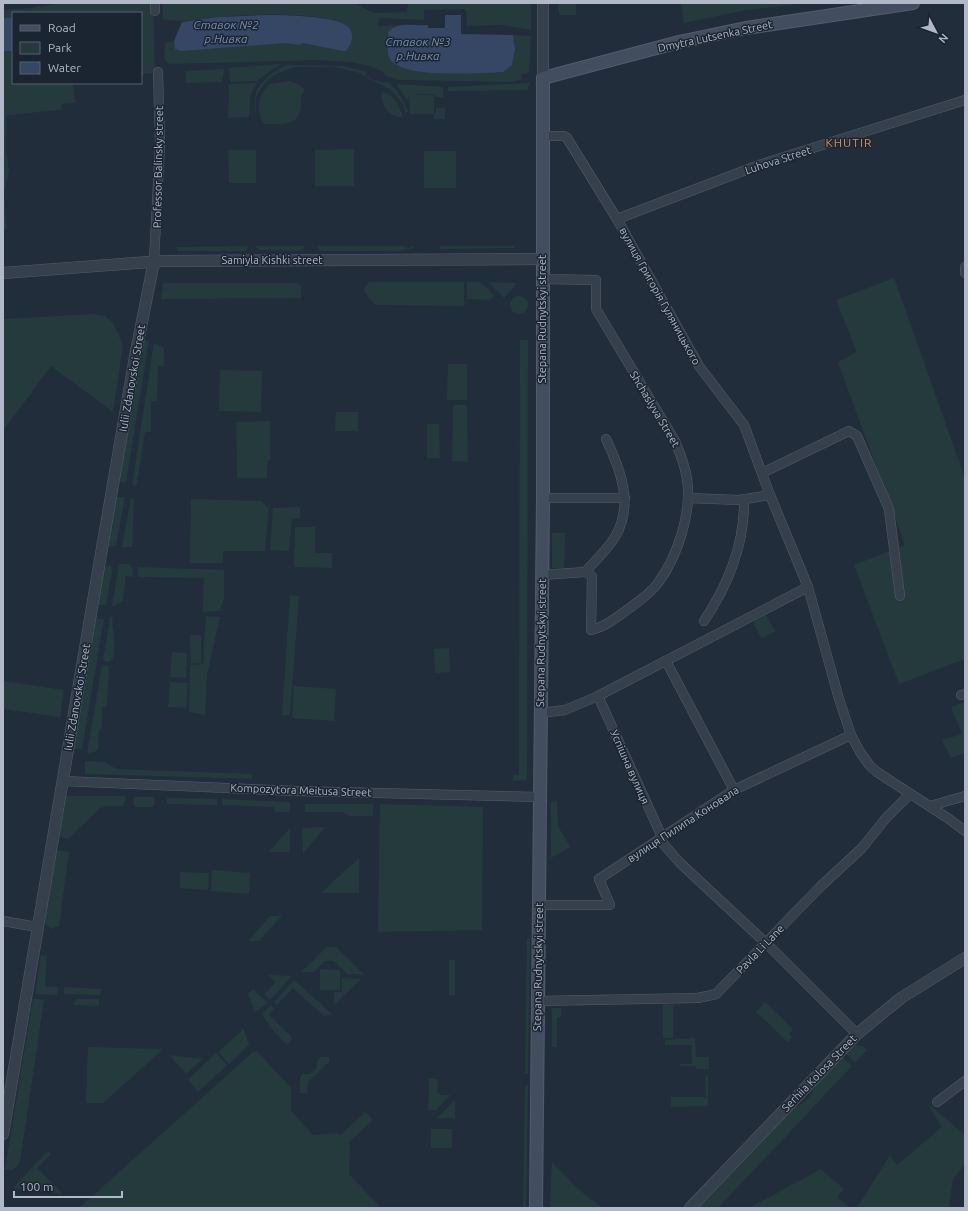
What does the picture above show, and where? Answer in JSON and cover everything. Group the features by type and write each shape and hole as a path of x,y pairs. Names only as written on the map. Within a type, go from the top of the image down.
{"main road":[{"name":"Dmytra Lutsenka Street","path":"543,78 679,42 746,28 913,3"},
{"name":"Stepana Rudnytskyi street","path":"536,1208 537,1001 543,905 539,797 543,498 543,78"}],"street":[{"path":"542,3 543,78"},
{"name":"Professor Balinsky street","path":"154,261 160,144 158,72"},
{"name":"Luhova Street","path":"617,218 759,165 965,100"},
{"name":"вулиця Григорія Гуляницького","path":"542,136 564,136 567,138 617,218 695,360 744,424 770,495 808,586 839,699 860,752 870,766 965,831"},
{"name":"Samiyla Kishki street","path":"3,273 154,261 542,259"},
{"name":"Iulii Zdanovskoi Street","path":"3,1134 135,357 154,261"},
{"path":"965,267 965,273"},
{"name":"Shchaslyva Street","path":"542,279 596,280 596,309 675,441 683,460 687,479 688,498 683,527 674,555 658,584 625,612 591,630 592,576 585,572"},
{"path":"762,473 849,431 853,432 857,436 889,509 900,596"},
{"path":"542,575 585,572 615,536 625,498 621,473 606,439"},
{"path":"688,498 744,499 770,495"},
{"path":"543,498 625,498"},
{"path":"704,621 723,590 732,569 742,528 744,499"},
{"path":"540,713 565,710 598,696 808,586"},
{"path":"666,661 734,790"},
{"name":"Успішна вулиця","path":"598,696 661,838 686,868 766,943 855,1032"},
{"name":"вулиця Пилипа Коновала","path":"543,905 610,905 599,879 734,790 852,734"},
{"name":"Kompozytora Meitusa Street","path":"62,781 296,791 539,797"},
{"name":"Pavla Li Lane","path":"537,1001 698,998 713,996 721,991 822,886 862,848 886,818 910,794"},
{"path":"930,806 965,796"},
{"path":"3,921 37,927"},
{"name":"Serhiia Kolosa Street","path":"690,1208 855,1032 901,998 965,958"},
{"path":"937,1102 965,1081"}],"green space":[{"path":"60,3 153,3 155,73 142,74 142,12 12,12 12,84 73,84 75,103 62,104 61,110 7,115 6,149 9,171 4,193 7,230 3,230 3,10 30,8"},
{"path":"162,3 354,3 374,13 407,12 408,3 531,3 531,30 503,25 467,26 466,9 424,10 424,20 380,18 377,26 401,25 395,26 388,32 386,47 397,66 436,73 503,72 512,65 515,50 513,35 531,36 529,73 522,74 521,80 510,82 400,80 386,76 382,71 369,66 351,62 317,60 169,64 164,59 165,43 174,41 175,49 286,43 299,45 303,43 346,51 351,42 351,32 342,24 331,20 300,15 246,15 185,21 163,19"},
{"path":"558,3 576,3 576,15 559,15"},
{"path":"681,3 793,3 793,5 746,10 684,23"},
{"path":"280,64 257,81 230,82 229,68"},
{"path":"287,65 343,66 367,72 365,75 368,77 379,82 388,82 392,85 398,92 408,112 406,113 403,104 391,90 357,72 333,67 295,67 274,75 264,84 256,97 255,118 256,93 262,83 271,74"},
{"path":"224,69 222,82 186,83 185,71"},
{"path":"290,81 298,84 305,90 301,97 301,107 298,116 295,120 286,124 265,124 259,109 260,99 269,84"},
{"path":"257,83 250,96 249,117 228,118 229,84"},
{"path":"531,83 528,86 529,90 448,91 448,87"},
{"path":"397,85 443,87 443,97 436,97 434,94 409,95 434,95 434,113 436,113 436,108 445,108 445,119 434,119 434,114 410,114 409,96 407,100"},
{"path":"381,92 386,93 396,101 403,118 393,115 386,110"},
{"path":"354,149 354,186 315,186 315,150"},
{"path":"228,150 256,150 256,183 229,183"},
{"path":"424,151 456,151 456,188 424,188"},
{"path":"248,246 246,251 178,251 177,247"},
{"path":"255,246 305,246 302,251 259,250"},
{"path":"317,246 403,246 409,248 414,246 413,248 399,251 319,251"},
{"path":"440,246 514,246 514,248 439,249"},
{"path":"894,278 965,478 965,659 899,684 854,565 905,545 838,362 857,352 836,300"},
{"path":"369,282 464,282 464,306 376,305 365,293 364,288"},
{"path":"467,282 480,282 494,295 490,300 467,299"},
{"path":"488,282 517,283 504,298"},
{"path":"165,283 297,283 301,286 301,298 161,299 163,285"},
{"path":"519,296 525,299 528,305 525,311 519,314 513,311 510,305 513,299"},
{"path":"93,314 105,316 113,323 123,345 113,412 51,366 5,428 3,427 3,319"},
{"path":"142,340 149,341 126,483 118,481 137,363 141,363 143,353 139,352"},
{"path":"520,340 528,340 527,780 513,781 513,775 519,775"},
{"path":"154,343 164,348 164,366 158,366 157,401 151,401 151,432 145,432 137,483 135,486 132,485"},
{"path":"448,364 467,364 467,400 447,400"},
{"path":"220,370 262,371 261,412 219,411"},
{"path":"453,405 467,405 468,462 452,461"},
{"path":"336,412 358,412 358,431 335,431"},
{"path":"270,421 270,460 267,460 267,478 237,478 236,422"},
{"path":"427,424 439,424 440,458 427,458"},
{"path":"115,497 125,497 116,546 108,547 106,544"},
{"path":"131,498 134,499 132,547 122,547"},
{"path":"191,499 261,501 269,508 265,551 223,551 223,563 190,563"},
{"path":"300,507 300,518 292,519 289,551 270,550 273,508"},
{"path":"295,527 315,527 315,553 332,553 332,568 294,567"},
{"path":"552,533 565,533 564,569 552,568"},
{"path":"119,564 129,564 132,567 133,577 126,576 123,601 112,607"},
{"path":"102,565 113,566 106,605 99,605 97,600"},
{"path":"138,567 224,570 224,598 220,611 203,612 204,578 138,577"},
{"path":"290,595 299,596 290,715 282,715"},
{"path":"766,615 775,631 762,639 753,622"},
{"path":"206,616 220,617 207,675 205,715 189,712 190,665 203,664"},
{"path":"110,617 112,617 114,648 113,659 109,662 103,661"},
{"path":"96,619 104,619 82,749 70,749 91,624"},
{"path":"190,635 201,635 201,663 191,664"},
{"path":"449,648 450,672 435,673 434,649"},
{"path":"172,652 187,653 186,678 170,677"},
{"path":"102,665 109,666 107,707 102,707 102,727 99,730 98,749 95,752 87,753"},
{"path":"3,681 64,690 60,717 3,709"},
{"path":"170,682 188,683 186,708 168,707"},
{"path":"294,686 336,689 334,721 292,718"},
{"path":"965,702 965,753 951,758 942,740 962,734 951,707"},
{"path":"85,761 105,762 116,769 252,774 252,779 85,774"},
{"path":"67,796 125,796 126,798 123,806 105,806 99,809 68,839 59,836 65,798"},
{"path":"134,797 154,797 154,807 134,807"},
{"path":"167,798 217,799 217,805 167,804"},
{"path":"222,799 290,802 290,812 275,812 274,807 222,805"},
{"path":"557,801 558,826 570,847 551,858 551,802"},
{"path":"305,804 373,804 373,816 350,816 342,812 305,812"},
{"path":"380,804 483,807 482,930 378,932"},
{"path":"325,827 303,854 302,828"},
{"path":"290,828 290,852 269,852"},
{"path":"56,851 69,852 59,926 52,929 47,926 45,922"},
{"path":"359,858 359,893 321,893"},
{"path":"212,870 250,873 249,894 211,891"},
{"path":"180,872 209,873 208,890 180,888"},
{"path":"270,916 282,916 259,941 248,941"},
{"path":"527,938 530,939 528,1073 525,1073"},
{"path":"327,947 336,947 364,974 347,974 334,961 325,961 314,972 301,972"},
{"path":"41,955 47,956 45,986 58,987 57,995 35,994"},
{"path":"449,960 455,960 455,995 449,996"},
{"path":"320,969 340,970 340,990 320,990"},
{"path":"268,975 292,976 270,1000 264,994 276,982"},
{"path":"342,978 361,979 334,1005 334,992 342,992"},
{"path":"294,980 332,1014 324,1016 293,988 277,1005 274,1002"},
{"path":"64,987 101,989 100,995 64,994"},
{"path":"253,989 268,1003 255,1012 248,994"},
{"path":"33,998 44,1000 20,1162 13,1170 5,1169"},
{"path":"77,999 99,999 99,1006 73,1005"},
{"path":"765,1002 793,1029 789,1034 792,1037 787,1042 756,1012"},
{"path":"663,1004 682,1005 673,1006 673,1038 663,1038"},
{"path":"271,1005 274,1008 269,1015 293,1038 287,1045 271,1028 262,1014"},
{"path":"552,1008 561,1008 561,1017 557,1017 557,1047 552,1047"},
{"path":"244,1029 249,1045 229,1064 218,1052"},
{"path":"695,1038 696,1057 709,1057 709,1069 696,1069 695,1066 680,1066 680,1064 692,1064 692,1045 665,1045 665,1040"},
{"path":"852,1046 862,1046 867,1050 855,1063 845,1053"},
{"path":"88,1047 163,1049 103,1103 86,1103"},
{"path":"257,1051 291,1088 291,1111 313,1135 338,1133 341,1135 365,1112 373,1120 348,1143 350,1145 349,1174 381,1208 79,1208 253,1052"},
{"path":"216,1053 227,1065 198,1092 188,1080"},
{"path":"169,1055 203,1059 186,1074"},
{"path":"320,1057 329,1057 329,1062 308,1082 307,1093 300,1093 300,1078 302,1074 311,1074 316,1070 317,1062"},
{"path":"842,1057 852,1066 719,1207 727,1208 698,1208 794,1108 801,1105 807,1099 815,1086"},
{"path":"708,1074 708,1106 671,1107 671,1097 706,1097 705,1077"},
{"path":"429,1079 438,1079 437,1092 441,1095 450,1095 436,1110 428,1110"},
{"path":"525,1086 528,1086 526,1208 523,1208"},
{"path":"455,1100 455,1118 437,1118"},
{"path":"927,1103 965,1135 965,1164 953,1179 949,1208 857,1208 890,1155 897,1165 942,1127"},
{"path":"431,1129 452,1129 452,1148 431,1148"},
{"path":"48,1151 51,1154 37,1168 63,1194 13,1188"},
{"path":"552,1162 577,1188 602,1208 550,1208"},
{"path":"821,1169 844,1189 837,1197 849,1207 848,1208 749,1208"}],"water":[{"name":"Ставок №2 р.Нивка","path":"268,15 321,18 341,23 347,26 350,30 352,39 350,46 346,51 303,43 299,45 286,43 181,51 175,49 174,41 182,22 219,17"},
{"name":"Ставок №3 р.Нивка","path":"445,15 461,15 461,34 513,35 515,50 512,65 503,72 460,74 409,70 397,65 390,59 387,49 388,32 396,26 401,25 428,25 428,28 445,28"},
{"path":"3,18 12,18 12,51 3,51"}],"district":[{"name":"KHUTIR","path":"849,143"}]}
